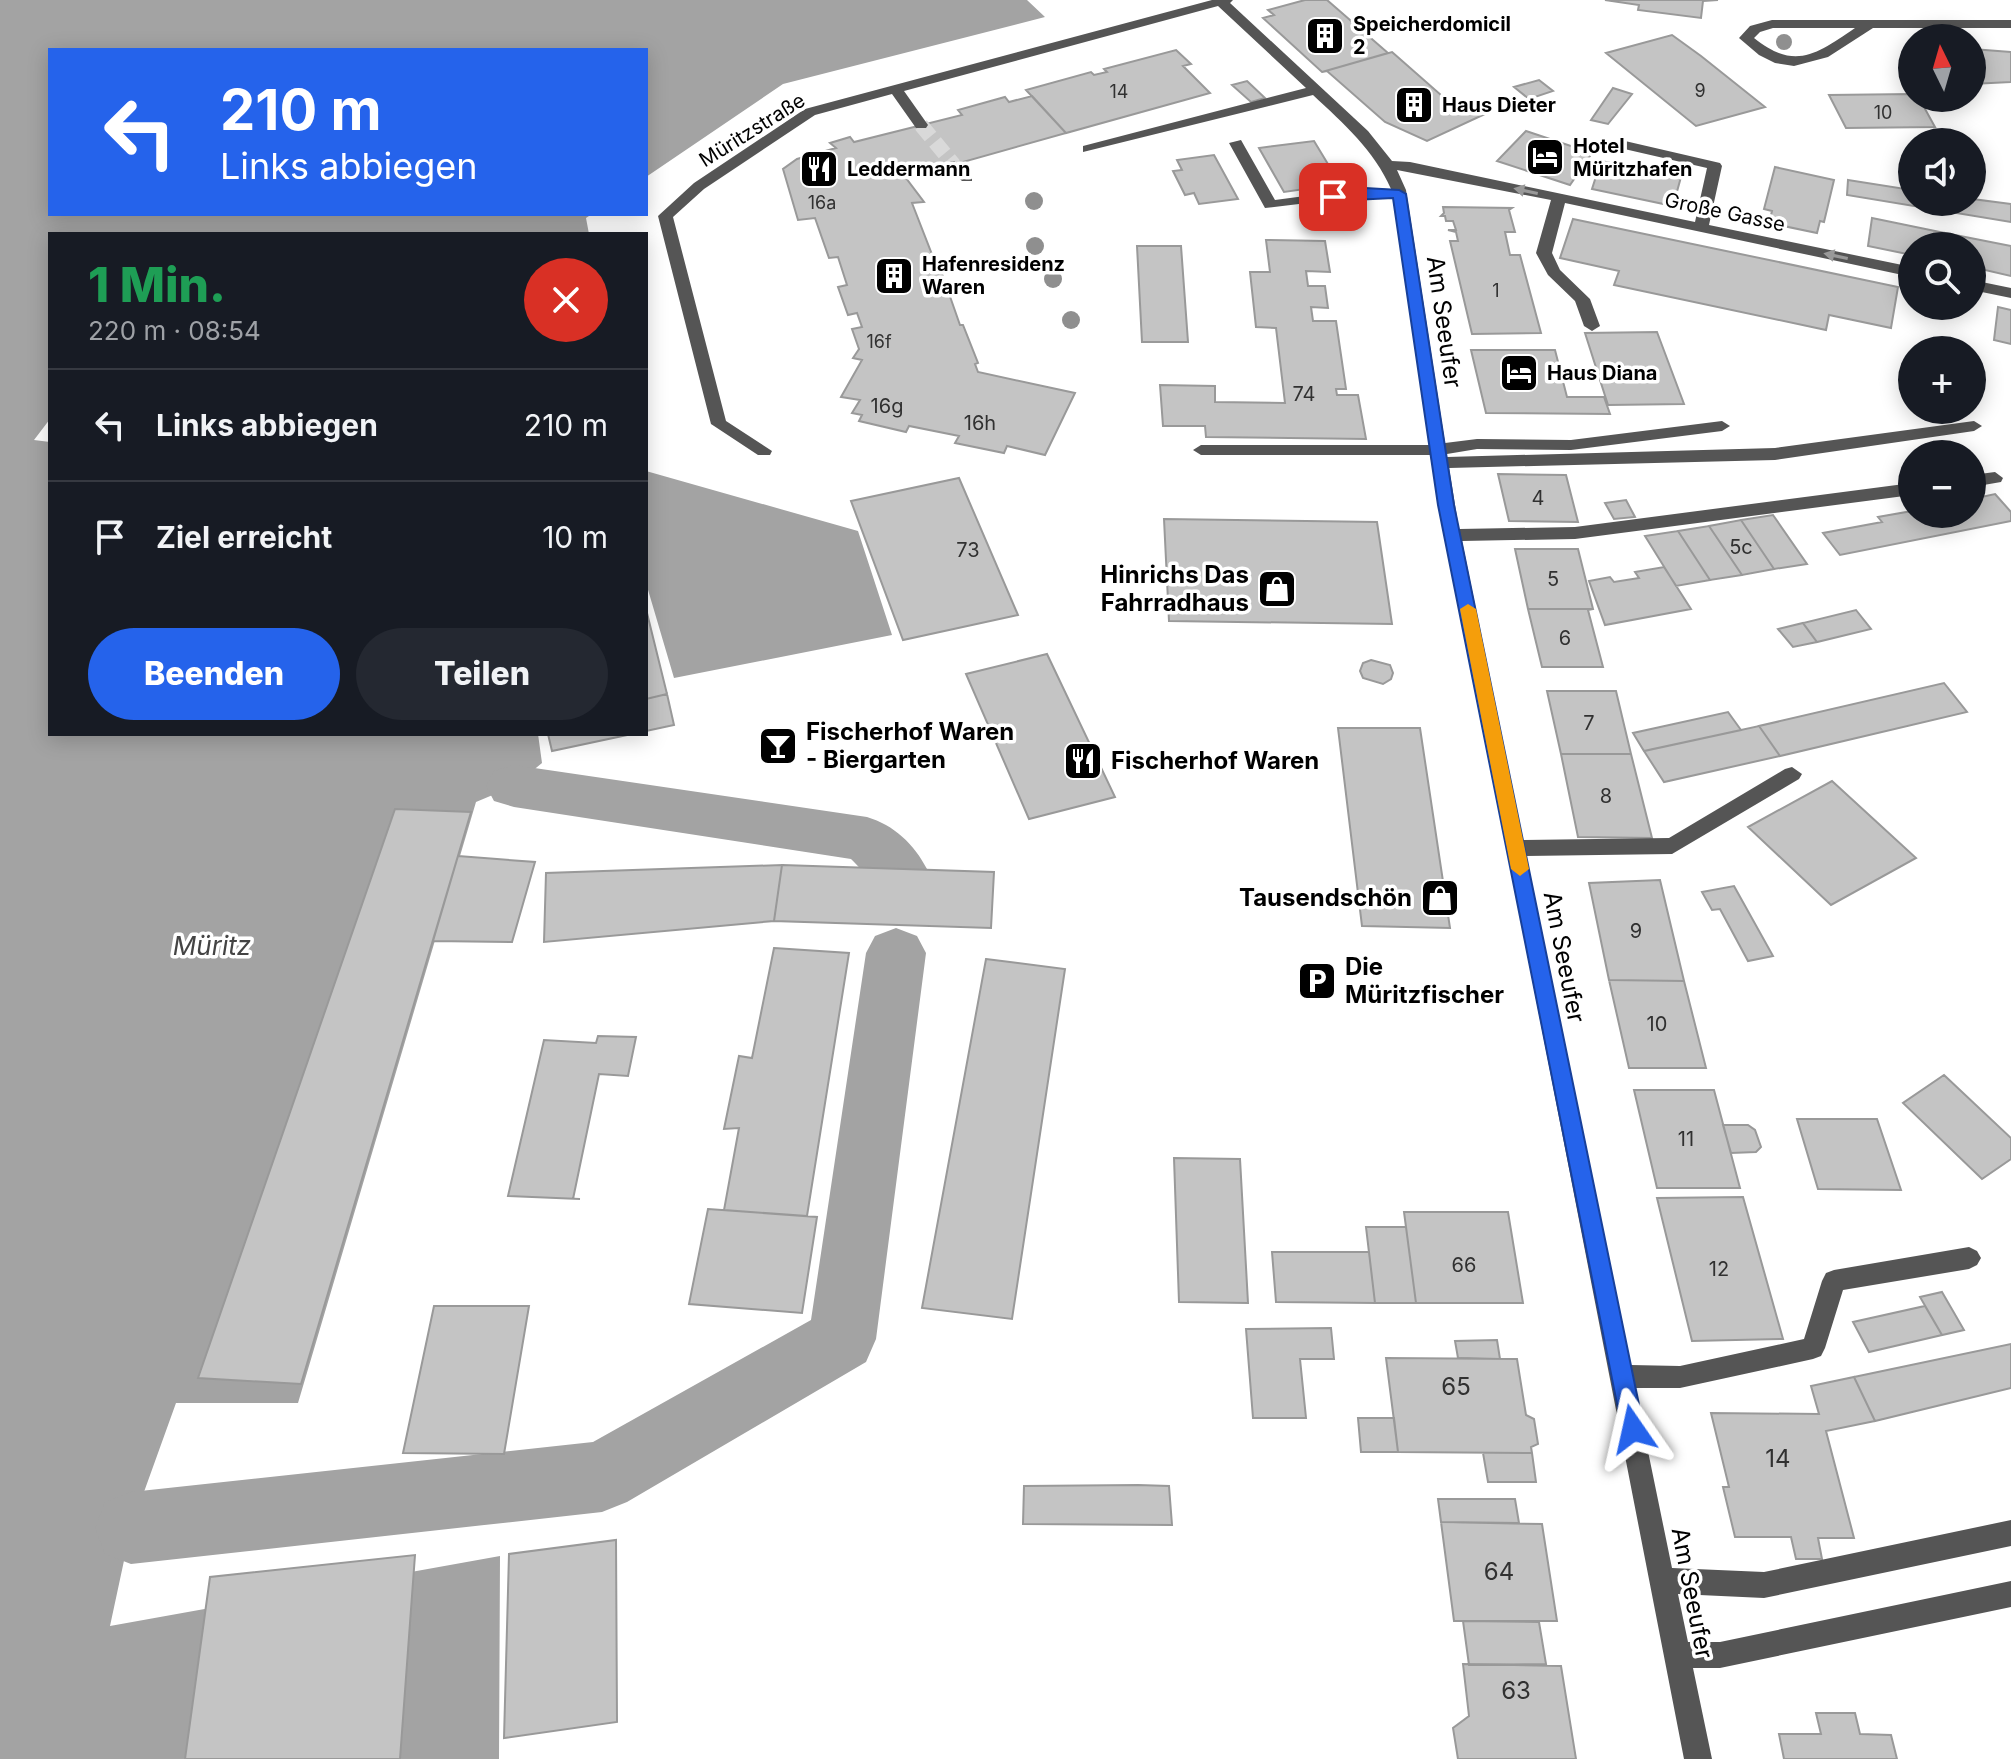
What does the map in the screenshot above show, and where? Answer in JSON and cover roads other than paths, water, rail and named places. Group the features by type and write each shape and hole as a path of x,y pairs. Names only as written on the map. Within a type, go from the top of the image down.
{"street":[{"name":"Müritzstraße","path":"764,451 719,424 665,216 699,186 810,112 1222,0 1363,134 1388,165"},
{"path":"1870,24 1817,59 1794,62 1767,59 1746,38 1755,29 1772,24 1870,24 2011,24"},
{"path":"896,90 921,125"},
{"path":"1088,149 1314,90"},
{"path":"1236,143 1270,205 1365,192 1399,194"},
{"path":"1625,145 1715,166 1701,228"},
{"path":"954,165 967,178"},
{"name":"Am Seeufer","path":"1388,165 1399,194 1438,456 1453,535 1698,1759"},
{"name":"Große Gasse","path":"1388,165 1898,269"},
{"path":"1559,198 1544,253 1553,272 1582,299 1592,326"},
{"path":"1986,288 2011,293"},
{"path":"1438,456 1477,444 1571,445 1722,426"},
{"path":"1201,450 1438,456 1775,454 1974,426"},
{"path":"1986,479 1995,478"},
{"path":"1453,535 1575,533 1898,491"},
{"path":"1516,848 1672,846 1792,774"},
{"path":"1623,1376 1680,1377 1813,1348 1834,1281 1969,1258"},
{"path":"1663,1580 1764,1585 2011,1533"},
{"path":"1677,1655 1720,1655 2011,1594"}],"water":[{"name":"Müritz","path":"0,0 1027,0 1045,17 783,84 648,176 648,48 48,48 48,216 589,216 586,218 589,232 48,232 48,422 34,440 48,442 48,736 538,736 542,763 514,786 476,802 298,1403 176,1403 131,1528 110,1626 500,1556 499,1759 0,1759"},
{"path":"648,472 858,531 892,635 674,678 648,590"}],"waterway":[{"path":"514,786 867,839 898,869"},
{"path":"131,1528 602,1477 842,1339 896,953"}],"tunnel":[{"path":"921,125 954,165"}],"place":[{"name":"Speicherdomicil 2","path":"1325,36"},
{"name":"Haus Dieter","path":"1414,105"},
{"name":"Hotel Müritzhafen","path":"1545,157"},
{"name":"Leddermann","path":"819,169"},
{"name":"Hafenresidenz Waren","path":"894,276"},
{"name":"Haus Diana","path":"1519,373"},
{"name":"Hinrichs Das Fahrradhaus","path":"1277,589"},
{"name":"Fischerhof Waren - Biergarten","path":"778,746"},
{"name":"Fischerhof Waren","path":"1083,761"},
{"name":"Tausendschön","path":"1440,898"},
{"name":"Die Müritzfischer","path":"1317,981"}]}
